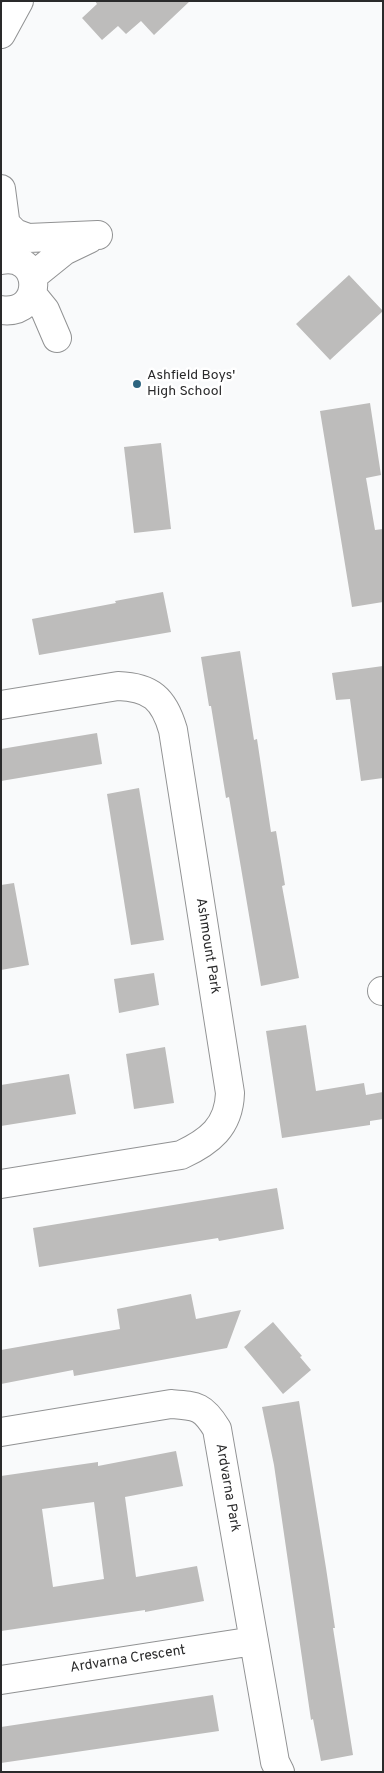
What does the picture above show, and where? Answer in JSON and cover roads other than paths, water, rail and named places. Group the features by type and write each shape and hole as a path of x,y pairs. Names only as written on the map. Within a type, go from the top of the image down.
{"street":[{"path":"1,14 19,1"},
{"path":"1,34 19,1"},
{"path":"1,189 6,224 6,259 24,264 57,338"},
{"path":"1,310 10,311 23,306 29,301 32,285 64,251 98,235 28,238 15,233 6,224"},
{"name":"Ashmount Park","path":"1,705 102,688 131,686 152,694 158,699 168,714 174,740 230,1102 225,1118 214,1135 206,1142 181,1154 1,1184"},
{"name":"Ardvarna Park","path":"1,1432 171,1404 192,1406 208,1414 217,1429 275,1762 280,1772"},
{"name":"Ardvarna Crescent","path":"1,1680 254,1641"}],"place":[{"name":"Ashfield Boys' High School","path":"137,384"}]}
